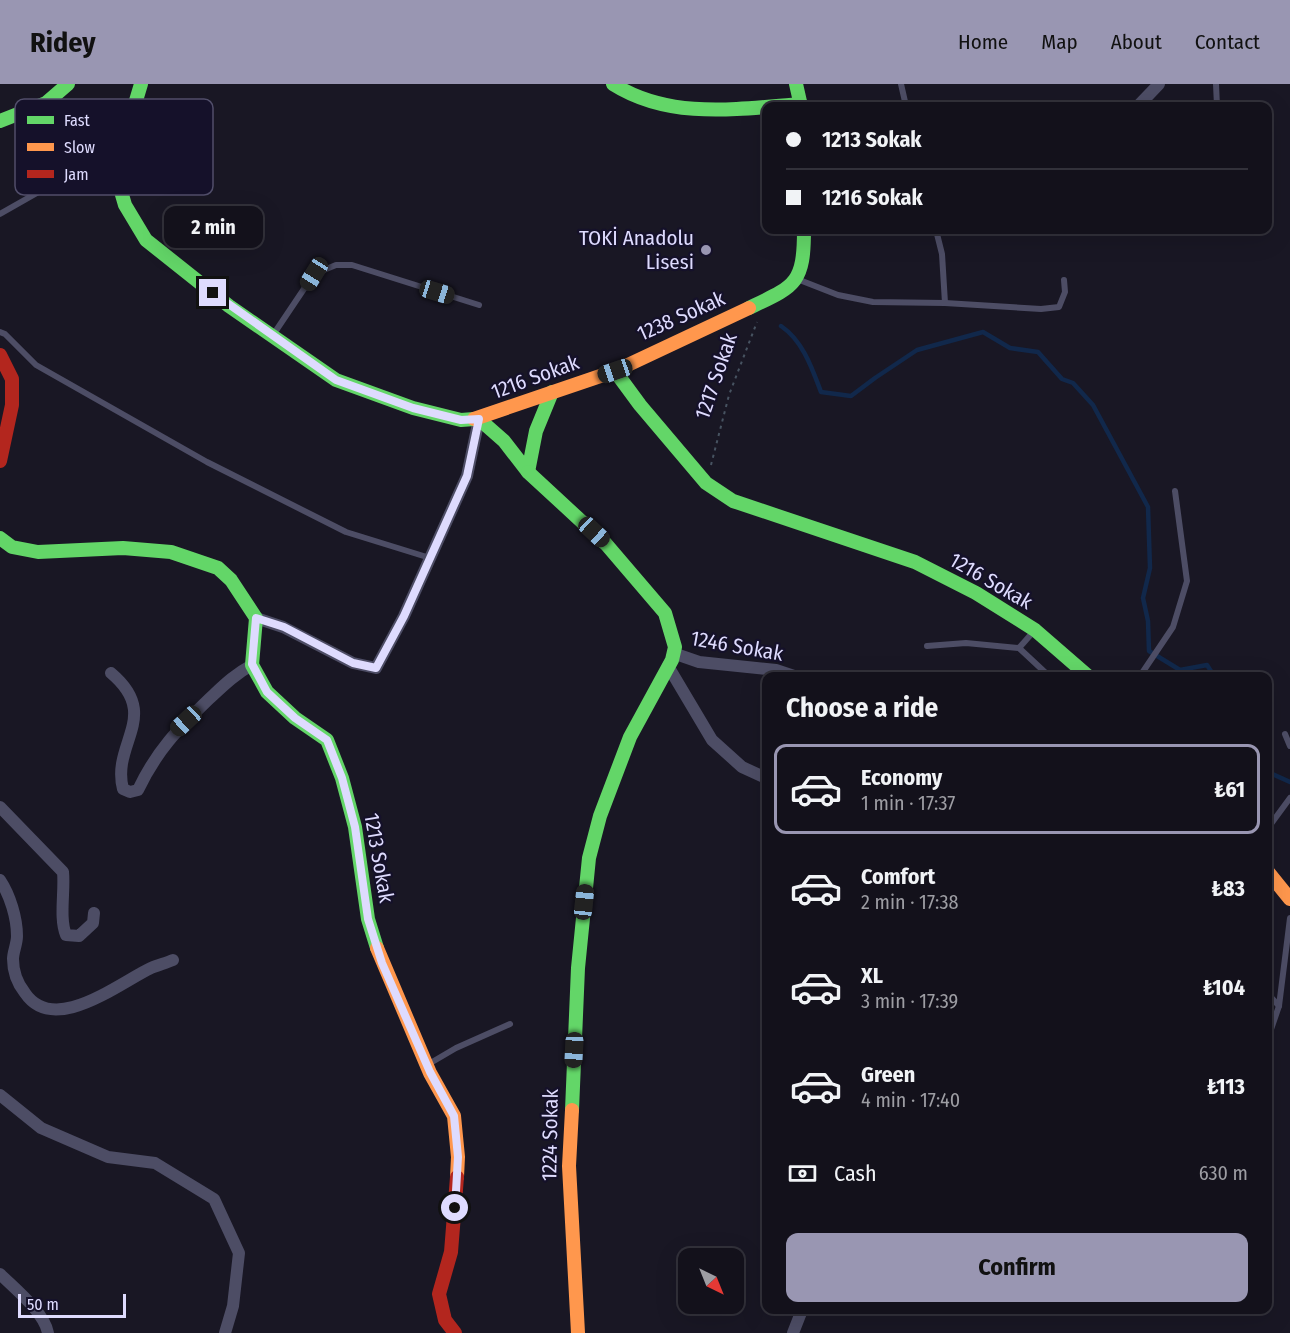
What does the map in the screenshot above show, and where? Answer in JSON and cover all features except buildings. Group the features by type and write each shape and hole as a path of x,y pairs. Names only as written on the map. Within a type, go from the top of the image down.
{"street":[{"path":"54,99 59,96 68,84"},
{"name":"1216 Sokak","path":"136,99 141,84"},
{"path":"613,84 623,92 658,106 723,110 762,108"},
{"path":"796,84 800,102"},
{"path":"1142,102 1159,84"},
{"path":"0,121 15,116"},
{"name":"1216 Sokak","path":"122,195 125,205 146,240 229,306 336,380 413,408 461,420 479,419 615,371 640,405 706,483 733,501 915,562 976,592 1035,630 1083,672"},
{"path":"766,300 785,291 797,279 804,260 804,234"},
{"name":"1238 Sokak","path":"615,371 766,300"},
{"path":"0,355 12,379 12,405 0,461"},
{"path":"528,472 529,455 537,423 552,392"},
{"path":"256,618 284,627 353,663 376,668 404,616 467,476 479,419 504,441 528,472 606,544 651,595 665,613 675,646 671,660 712,740 741,767 762,776"},
{"path":"0,539 12,547 38,552 123,548 171,552 196,559 218,568 231,580 256,618 252,664 237,673 175,731 145,775 138,790 130,792 123,789 120,778 134,719 134,702 124,684 111,673"},
{"name":"1246 Sokak","path":"671,660 782,672"},
{"name":"1224 Sokak","path":"578,1333 569,1166 578,968 589,858 600,816 630,736 671,660"},
{"name":"1213 Sokak","path":"252,664 267,692 295,718 327,740 342,778 355,827 368,919 382,963 427,1065 454,1116 458,1157 455,1208 451,1251 439,1294 446,1320 455,1333"},
{"path":"0,807 63,872 63,927 66,935 79,936 93,923 94,913"},
{"path":"1272,877 1290,899"},
{"path":"0,880 14,919 17,937 13,959 17,981 31,1002 50,1009 71,1008 90,1002 151,968 173,960"},
{"path":"0,1095 41,1128 108,1157 155,1163 214,1199 239,1253 233,1306 225,1333"},
{"path":"0,1274 28,1301 47,1326 48,1333"},
{"path":"793,1333 800,1314"}],"lane":[{"path":"901,84 905,102"},
{"path":"1215,84 1217,102"},
{"path":"0,214 33,195"},
{"path":"937,234 942,254 945,303"},
{"path":"272,335 314,274 336,265 352,265 479,305"},
{"path":"797,279 838,295 873,302 945,303 1041,309 1059,307 1065,292 1064,280"},
{"path":"0,332 5,334 36,365 207,462 346,532 431,558"},
{"path":"1143,672 1173,627 1187,581 1175,491"},
{"path":"1019,648 1035,630"},
{"path":"927,646 966,643 1019,648 1045,672"},
{"path":"1285,734 1290,746"},
{"path":"1272,823 1290,798"},
{"path":"1272,1026 1279,1006 1290,918"},
{"path":"1272,998 1279,1006"},
{"path":"427,1065 456,1048 510,1024"}],"path":[{"name":"1217 Sokak","path":"706,483 729,395 766,300"}],"waterway":[{"path":"781,326 801,347 821,392 851,396 917,350 983,332 1010,348 1038,352 1062,379 1073,383 1093,405 1148,507 1150,568 1143,598 1148,621 1149,651 1180,670 1207,665 1211,672"},
{"path":"1272,774 1290,782"}],"traffic: fast":[{"path":"51,99 68,84"},
{"path":"136,99 141,84"},
{"path":"613,84 657,103 681,107 704,109 762,107"},
{"path":"796,84 800,102"},
{"path":"0,121 15,115"},
{"path":"122,195 125,205 146,240 229,306 336,380 413,408 461,420 474,419"},
{"path":"749,308 777,294 794,281 802,262 804,234"},
{"path":"615,371 640,405 706,483 733,501 915,562 976,593 1035,630 1083,672"},
{"path":"479,419 504,441 528,472 536,431 552,392"},
{"path":"528,472 606,544 665,613 675,647 672,660 630,737 600,816 589,858 578,968 572,1110"},
{"path":"0,538 12,547 38,552 123,548 171,552 218,568 231,580 256,618 252,665 267,692 295,718 327,740 342,778 355,827 368,919 377,948"}],"traffic: slow":[{"path":"474,419 615,371 749,308"},
{"path":"1272,877 1290,899"},
{"path":"377,948 430,1073 454,1116 458,1157 457,1177"},
{"path":"572,1110 569,1166 578,1333"}],"traffic: jam":[{"path":"0,355 12,379 12,405 0,461"},
{"path":"455,1333 445,1320 439,1294 451,1252 457,1177"}],"place":[{"name":"TOKİ Anadolu Lisesi","path":"706,250"}],"route":[{"path":"213,293 336,380 413,408 461,420 479,419 467,476 404,616 376,668 353,663 284,627 256,618 252,664 267,692 295,718 327,740 342,778 355,827 368,919 382,963 430,1072 454,1116 458,1157 455,1208"}]}
